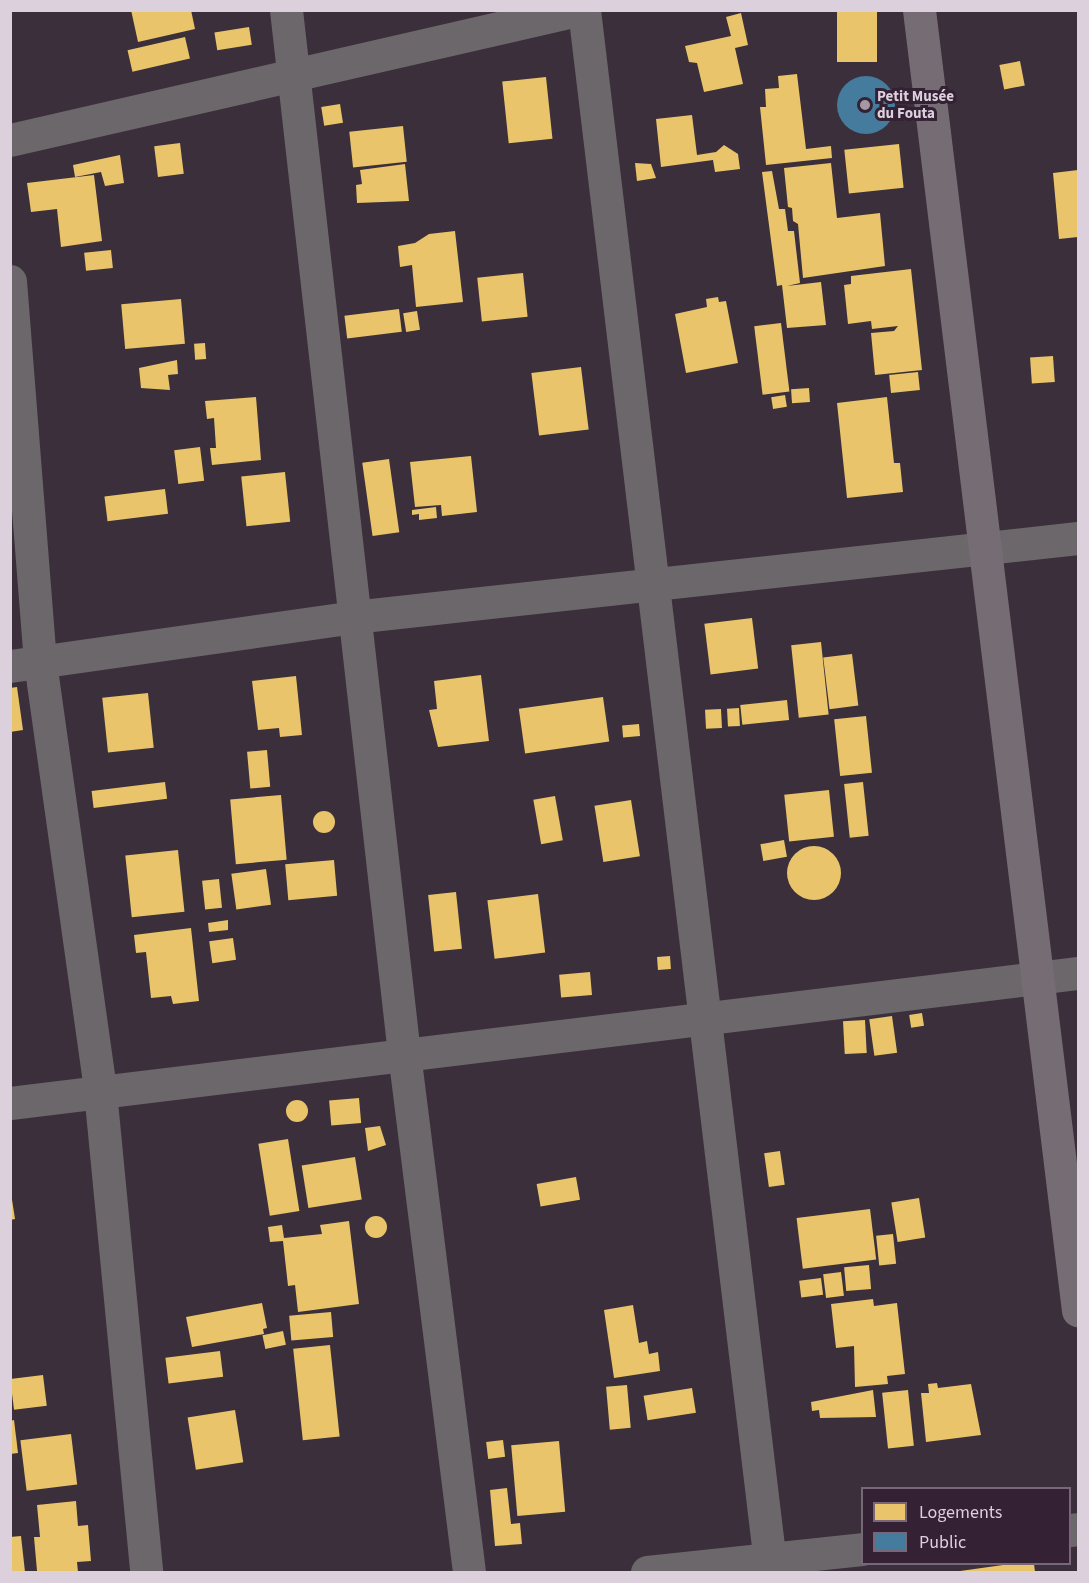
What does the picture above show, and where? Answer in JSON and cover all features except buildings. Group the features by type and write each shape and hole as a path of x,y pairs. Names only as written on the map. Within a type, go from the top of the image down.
{"highway":[{"path":"919,10 983,549 1041,978 1078,1310"}],"street":[{"path":"286,10 296,75 353,617 404,1053 470,1572"},
{"path":"10,140 577,10"},
{"path":"584,10 770,1565"},
{"path":"10,282 25,664 99,1091 146,1572"},
{"path":"25,664 353,617 652,582 1078,538"},
{"path":"10,1103 404,1053 1078,973"},
{"path":"647,1572 770,1565 861,1549"}],"place":[{"name":"Petit Musée du Fouta","path":"865,105"}]}
